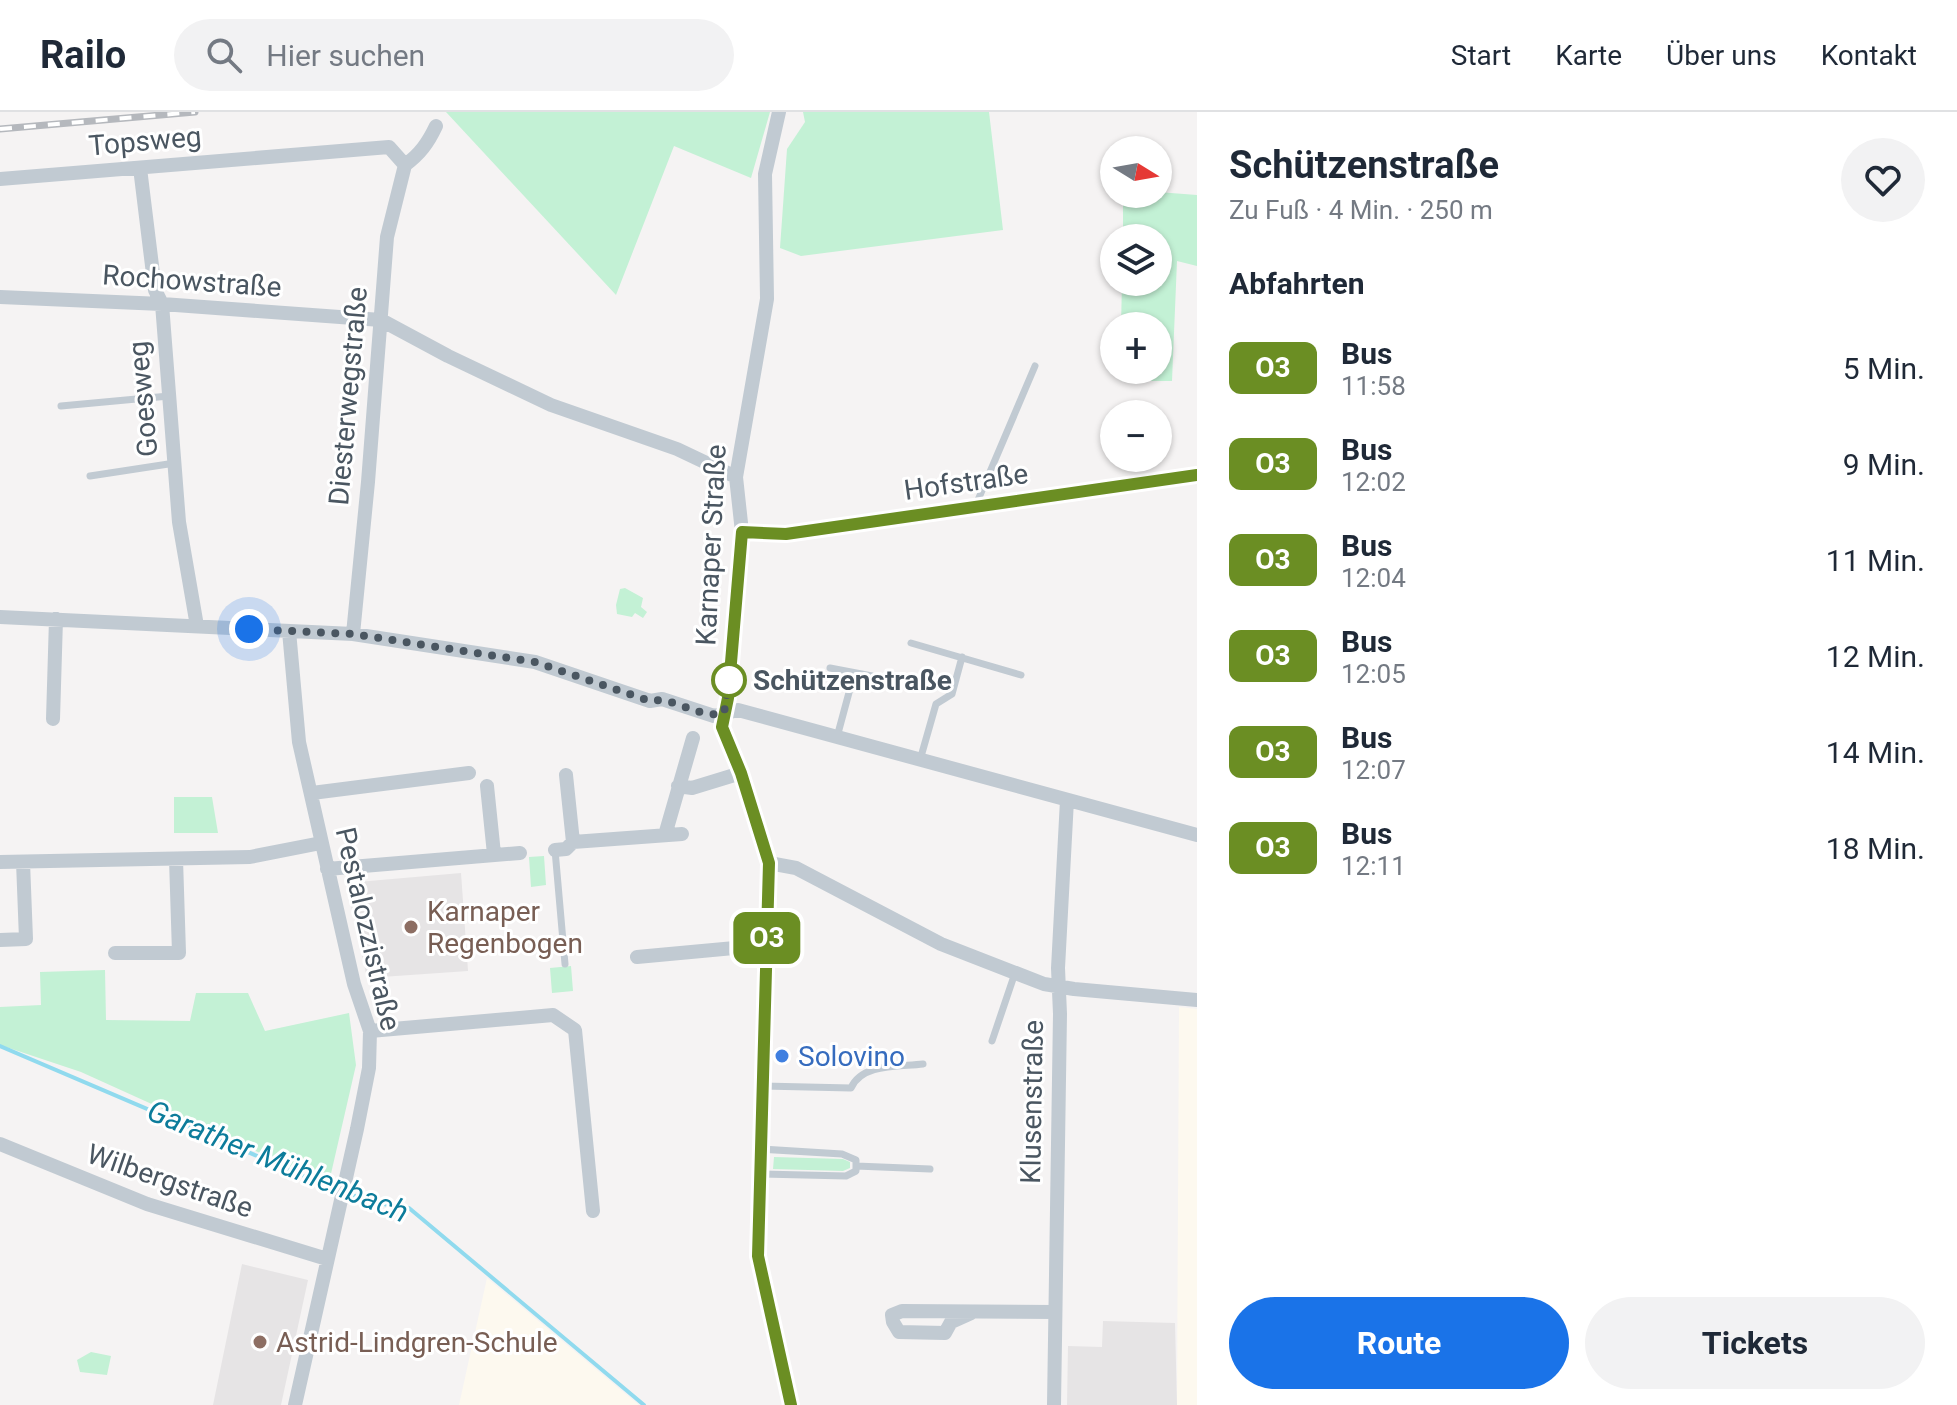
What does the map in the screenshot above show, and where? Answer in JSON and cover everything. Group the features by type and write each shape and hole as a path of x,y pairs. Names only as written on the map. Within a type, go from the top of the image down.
{"street":[{"name":"Karnaper Straße","path":"779,112 765,174 767,299 736,477 742,532 722,727 741,773 769,863 758,1256 791,1405"},
{"name":"Diesterwegstraße","path":"353,634 387,237 405,165 428,143 436,126"},
{"name":"Topsweg","path":"0,179 389,147 405,165"},
{"name":"Goesweg","path":"140,168 155,290 162,304 179,522 197,626"},
{"name":"Rochowstraße","path":"0,297 162,304 381,320"},
{"path":"381,320 551,405 677,449 736,477"},
{"name":"Hofstraße","path":"742,532 786,534 1197,475"},
{"path":"0,617 353,634 535,662 650,701 662,699 714,716 738,710 1197,835"},
{"path":"53,719 56,619"},
{"name":"Pestalozzistraße","path":"289,631 299,742 354,984 370,1031 369,1068 295,1405"},
{"path":"665,835 693,738"},
{"name":"Pestalozzistraße","path":"312,793 469,773"},
{"path":"678,786 692,788 741,773"},
{"path":"566,775 573,842"},
{"path":"487,786 494,854"},
{"name":"Klusenstraße","path":"1054,1405 1058,987 1067,800"},
{"path":"555,850 566,849 573,842 682,834"},
{"path":"0,862 250,857 321,843"},
{"path":"327,869 520,853"},
{"path":"115,953 179,953 176,859"},
{"path":"0,940 26,939 23,862"},
{"path":"769,863 796,868 941,944 1058,987 1197,1000"},
{"path":"637,957 766,945"},
{"path":"370,1031 553,1015 575,1030 593,1211"},
{"name":"Wilbergstraße","path":"0,1144 147,1204 327,1259"},
{"path":"971,1313 951,1322 945,1333 899,1332 892,1315 902,1311 1054,1312"}],"lane":[{"path":"975,507 1035,366"},
{"path":"61,406 169,396"},
{"path":"90,476 175,463"},
{"path":"911,643 1021,675"},
{"path":"920,760 936,704 952,694 962,657"},
{"path":"830,668 872,676"},
{"path":"837,737 854,674"},
{"path":"555,850 565,964"},
{"path":"992,1041 1015,973"},
{"path":"763,1086 851,1088 855,1078 864,1071 923,1064"},
{"path":"759,1174 846,1176 856,1171 856,1160 842,1154 760,1149"},
{"path":"856,1166 930,1169"}],"shaded area":[{"name":"Karnaper Regenbogen","path":"461,873 468,971 367,978 346,883"},
{"path":"1179,1007 1197,1009 1197,1405 1177,1405"},
{"name":"Astrid-Lindgren-Schule","path":"242,1264 308,1280 281,1405 213,1405"},
{"path":"487,1278 616,1386 639,1405 459,1405"},
{"path":"1103,1321 1175,1323 1177,1405 1067,1405 1068,1346 1102,1347"}],"green space":[{"path":"446,112 770,112 751,178 674,146 616,295"},
{"path":"803,112 989,112 1003,230 801,256 780,248 787,149 805,122"},
{"path":"1172,193 1197,195 1197,266 1177,261 1172,381 1172,312 1121,312 1122,296 1172,296 1172,224 1123,224 1123,208 1172,208"},
{"path":"625,588 643,598 641,607 647,612 643,618 635,613 632,617 617,614 620,589"},
{"path":"174,797 212,797 218,833 174,833"},
{"path":"544,856 546,885 531,887 529,857"},
{"path":"571,966 573,991 552,993 550,968"},
{"path":"105,970 106,1020 190,1021 196,993 248,993 265,1031 349,1013 356,1065 330,1178 293,1168 81,1072 0,1045 0,1007 41,1005 40,972"},
{"path":"774,1157 843,1159 850,1162 850,1168 843,1171 773,1169"},
{"path":"91,1352 111,1356 107,1375 80,1372 77,1360"}],"waterway":[{"name":"Garather Mühlenbach","path":"0,1046 339,1191"},
{"name":"Garather Mühlenbach","path":"348,1194 409,1208 644,1405"}],"railway":[{"path":"0,129 195,112"}],"bus line":[{"name":"O3","path":"791,1405 758,1256 757,1236 769,863 741,773 722,727 728,698 742,532 786,534 1197,475"}],"place":[{"name":"Schützenstraße","path":"729,680"},
{"name":"Karnaper Regenbogen","path":"411,927"},
{"name":"Solovino","path":"782,1056"},
{"name":"Astrid-Lindgren-Schule","path":"260,1342"}],"route":[{"path":"249,629 353,634 535,662 650,701 662,699 714,716 724,713 729,680"}]}
